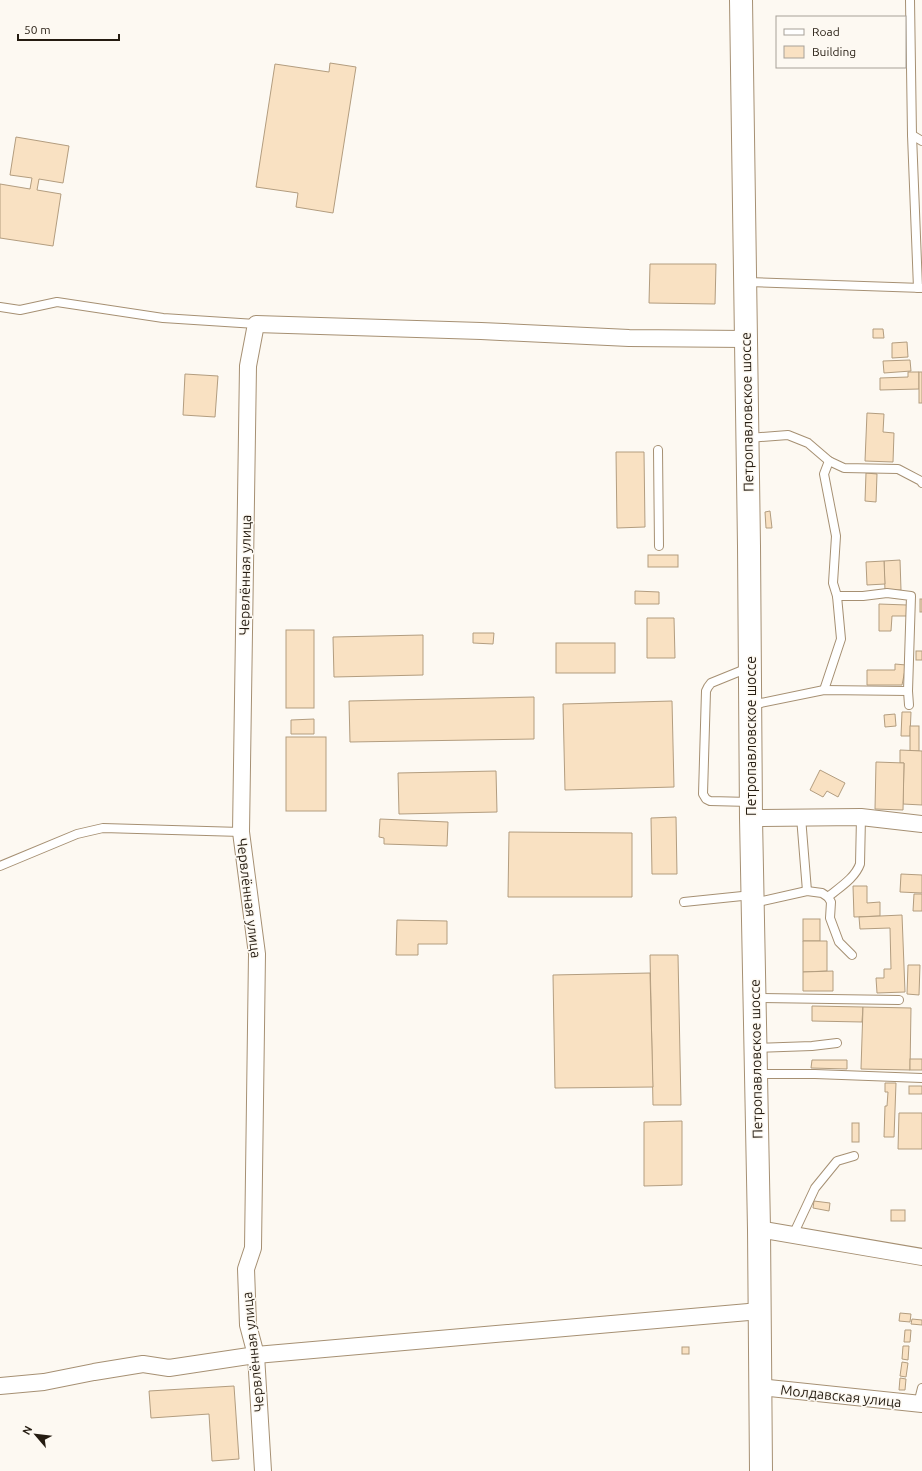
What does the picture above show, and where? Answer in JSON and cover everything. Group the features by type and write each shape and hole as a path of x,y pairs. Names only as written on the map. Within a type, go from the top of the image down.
{"main road":[{"name":"Петропавловское шоссе","path":"740,0 762,1471"}],"street":[{"path":"256,324 629,338 745,339"},
{"name":"Червлённая улица","path":"256,324 248,366 241,832 258,954 253,1248 246,1269 248,1325 256,1355 263,1471"},
{"path":"751,810 801,817 861,818 922,824"},
{"path":"759,1229 922,1257"},
{"path":"0,1386 44,1382 143,1364 169,1368 256,1355 760,1311"},
{"name":"Молдавская улица","path":"760,1387 920,1404"}],"lane":[{"path":"744,282 920,288 912,136 910,0"},
{"path":"912,136 922,141"},
{"path":"0,307 20,310 57,302 163,318 256,324"},
{"path":"747,438 788,435 808,443 830,461 844,468 898,469 921,481 922,483"},
{"path":"658,450 659,546"},
{"path":"824,690 841,639 837,596 833,582 836,536 824,474 830,461"},
{"path":"837,596 863,596 887,593 911,596 908,691 909,705"},
{"path":"750,667 711,683 706,691 703,794 706,799 710,801 751,810"},
{"path":"751,706 824,690 908,691"},
{"path":"801,817 807,891"},
{"path":"828,897 854,875 860,864 861,818"},
{"path":"0,866 77,834 103,828 241,832"},
{"path":"684,902 753,899 807,891 822,893 832,902 830,918 839,942 852,955"},
{"path":"755,998 899,1000"},
{"path":"756,1048 812,1046 837,1043"},
{"path":"756,1074 815,1074 922,1078"},
{"path":"793,1235 815,1188 837,1161 854,1156"},
{"path":"920,1404 922,1388"}],"building":[{"path":"330,63 356,67 333,213 296,207 298,193 256,187 275,64 329,72"},
{"path":"16,137 69,146 63,183 39,179 37,190 61,194 53,246 0,238 0,184 30,189 32,178 10,175"},
{"path":"650,264 716,264 715,304 649,303"},
{"path":"873,329 883,329 884,338 873,338"},
{"path":"907,342 908,357 892,358 892,343"},
{"path":"910,360 911,371 884,373 883,361"},
{"path":"908,372 919,372 919,389 880,390 880,378 908,377"},
{"path":"919,372 922,372 922,403 919,403"},
{"path":"185,374 218,376 215,417 183,415"},
{"path":"867,413 884,414 883,432 894,433 893,462 865,461"},
{"path":"616,452 644,452 645,527 617,528"},
{"path":"866,473 877,474 876,502 865,501"},
{"path":"770,511 772,528 766,528 765,512"},
{"path":"648,555 678,555 678,567 648,567"},
{"path":"900,560 901,590 885,591 884,561"},
{"path":"884,561 885,584 867,585 866,562"},
{"path":"635,591 659,592 659,604 635,604"},
{"path":"920,599 922,599 922,612 920,612"},
{"path":"879,604 907,605 907,616 892,616 891,631 879,631"},
{"path":"647,618 674,618 675,658 647,658"},
{"path":"286,630 314,630 314,708 286,708"},
{"path":"473,633 494,633 493,644 473,643"},
{"path":"423,635 423,675 334,677 333,637"},
{"path":"556,643 615,643 615,673 556,673"},
{"path":"916,651 922,651 922,660 916,660"},
{"path":"895,664 906,665 902,685 867,685 867,670 895,670"},
{"path":"534,697 534,739 350,742 349,701"},
{"path":"672,701 674,787 565,790 563,704"},
{"path":"902,712 911,712 910,736 901,736"},
{"path":"895,714 896,726 885,727 884,715"},
{"path":"314,719 314,734 291,734 291,720"},
{"path":"910,726 919,726 919,751 910,751"},
{"path":"286,737 326,737 326,811 286,811"},
{"path":"900,750 922,751 922,805 903,804 904,763 900,763"},
{"path":"876,762 904,763 903,810 875,809"},
{"path":"820,770 845,783 838,797 827,791 823,797 810,790"},
{"path":"496,771 497,812 399,814 398,773"},
{"path":"676,817 677,874 652,874 651,818"},
{"path":"380,819 448,822 447,846 384,844 384,838 379,837"},
{"path":"509,832 632,833 632,897 508,897"},
{"path":"901,874 922,875 922,893 900,892"},
{"path":"853,886 867,886 867,903 880,902 880,916 854,917"},
{"path":"914,894 922,894 922,911 913,911"},
{"path":"902,915 905,992 877,993 876,978 884,978 884,969 891,969 890,928 860,929 859,917"},
{"path":"803,919 820,919 820,941 803,941"},
{"path":"397,920 447,921 447,944 418,944 418,955 396,955"},
{"path":"803,941 827,941 827,971 803,972"},
{"path":"650,955 678,955 681,1105 653,1105"},
{"path":"908,965 920,965 919,995 907,994"},
{"path":"833,971 833,991 803,991 803,972"},
{"path":"650,973 653,1087 555,1088 553,975"},
{"path":"812,1006 863,1007 862,1022 812,1021"},
{"path":"863,1007 911,1008 910,1070 861,1069"},
{"path":"910,1059 922,1059 922,1070 910,1070"},
{"path":"812,1060 847,1060 847,1069 811,1068"},
{"path":"885,1083 896,1083 894,1137 884,1137 885,1106 887,1106 888,1092 885,1092"},
{"path":"909,1086 922,1086 922,1094 909,1094"},
{"path":"899,1113 922,1113 922,1149 898,1149"},
{"path":"682,1121 682,1185 644,1186 644,1122"},
{"path":"852,1123 859,1123 859,1142 852,1142"},
{"path":"814,1201 830,1203 829,1211 813,1208"},
{"path":"891,1210 905,1210 905,1221 891,1221"},
{"path":"900,1313 911,1314 910,1322 899,1321"},
{"path":"912,1319 922,1320 922,1325 911,1324"},
{"path":"905,1330 911,1330 910,1342 904,1342"},
{"path":"903,1346 909,1346 908,1360 902,1359"},
{"path":"682,1347 689,1347 689,1354 682,1354"},
{"path":"902,1362 908,1363 906,1377 900,1376"},
{"path":"900,1378 906,1379 905,1390 899,1390"},
{"path":"234,1386 239,1459 212,1461 209,1414 151,1418 149,1391"}]}
